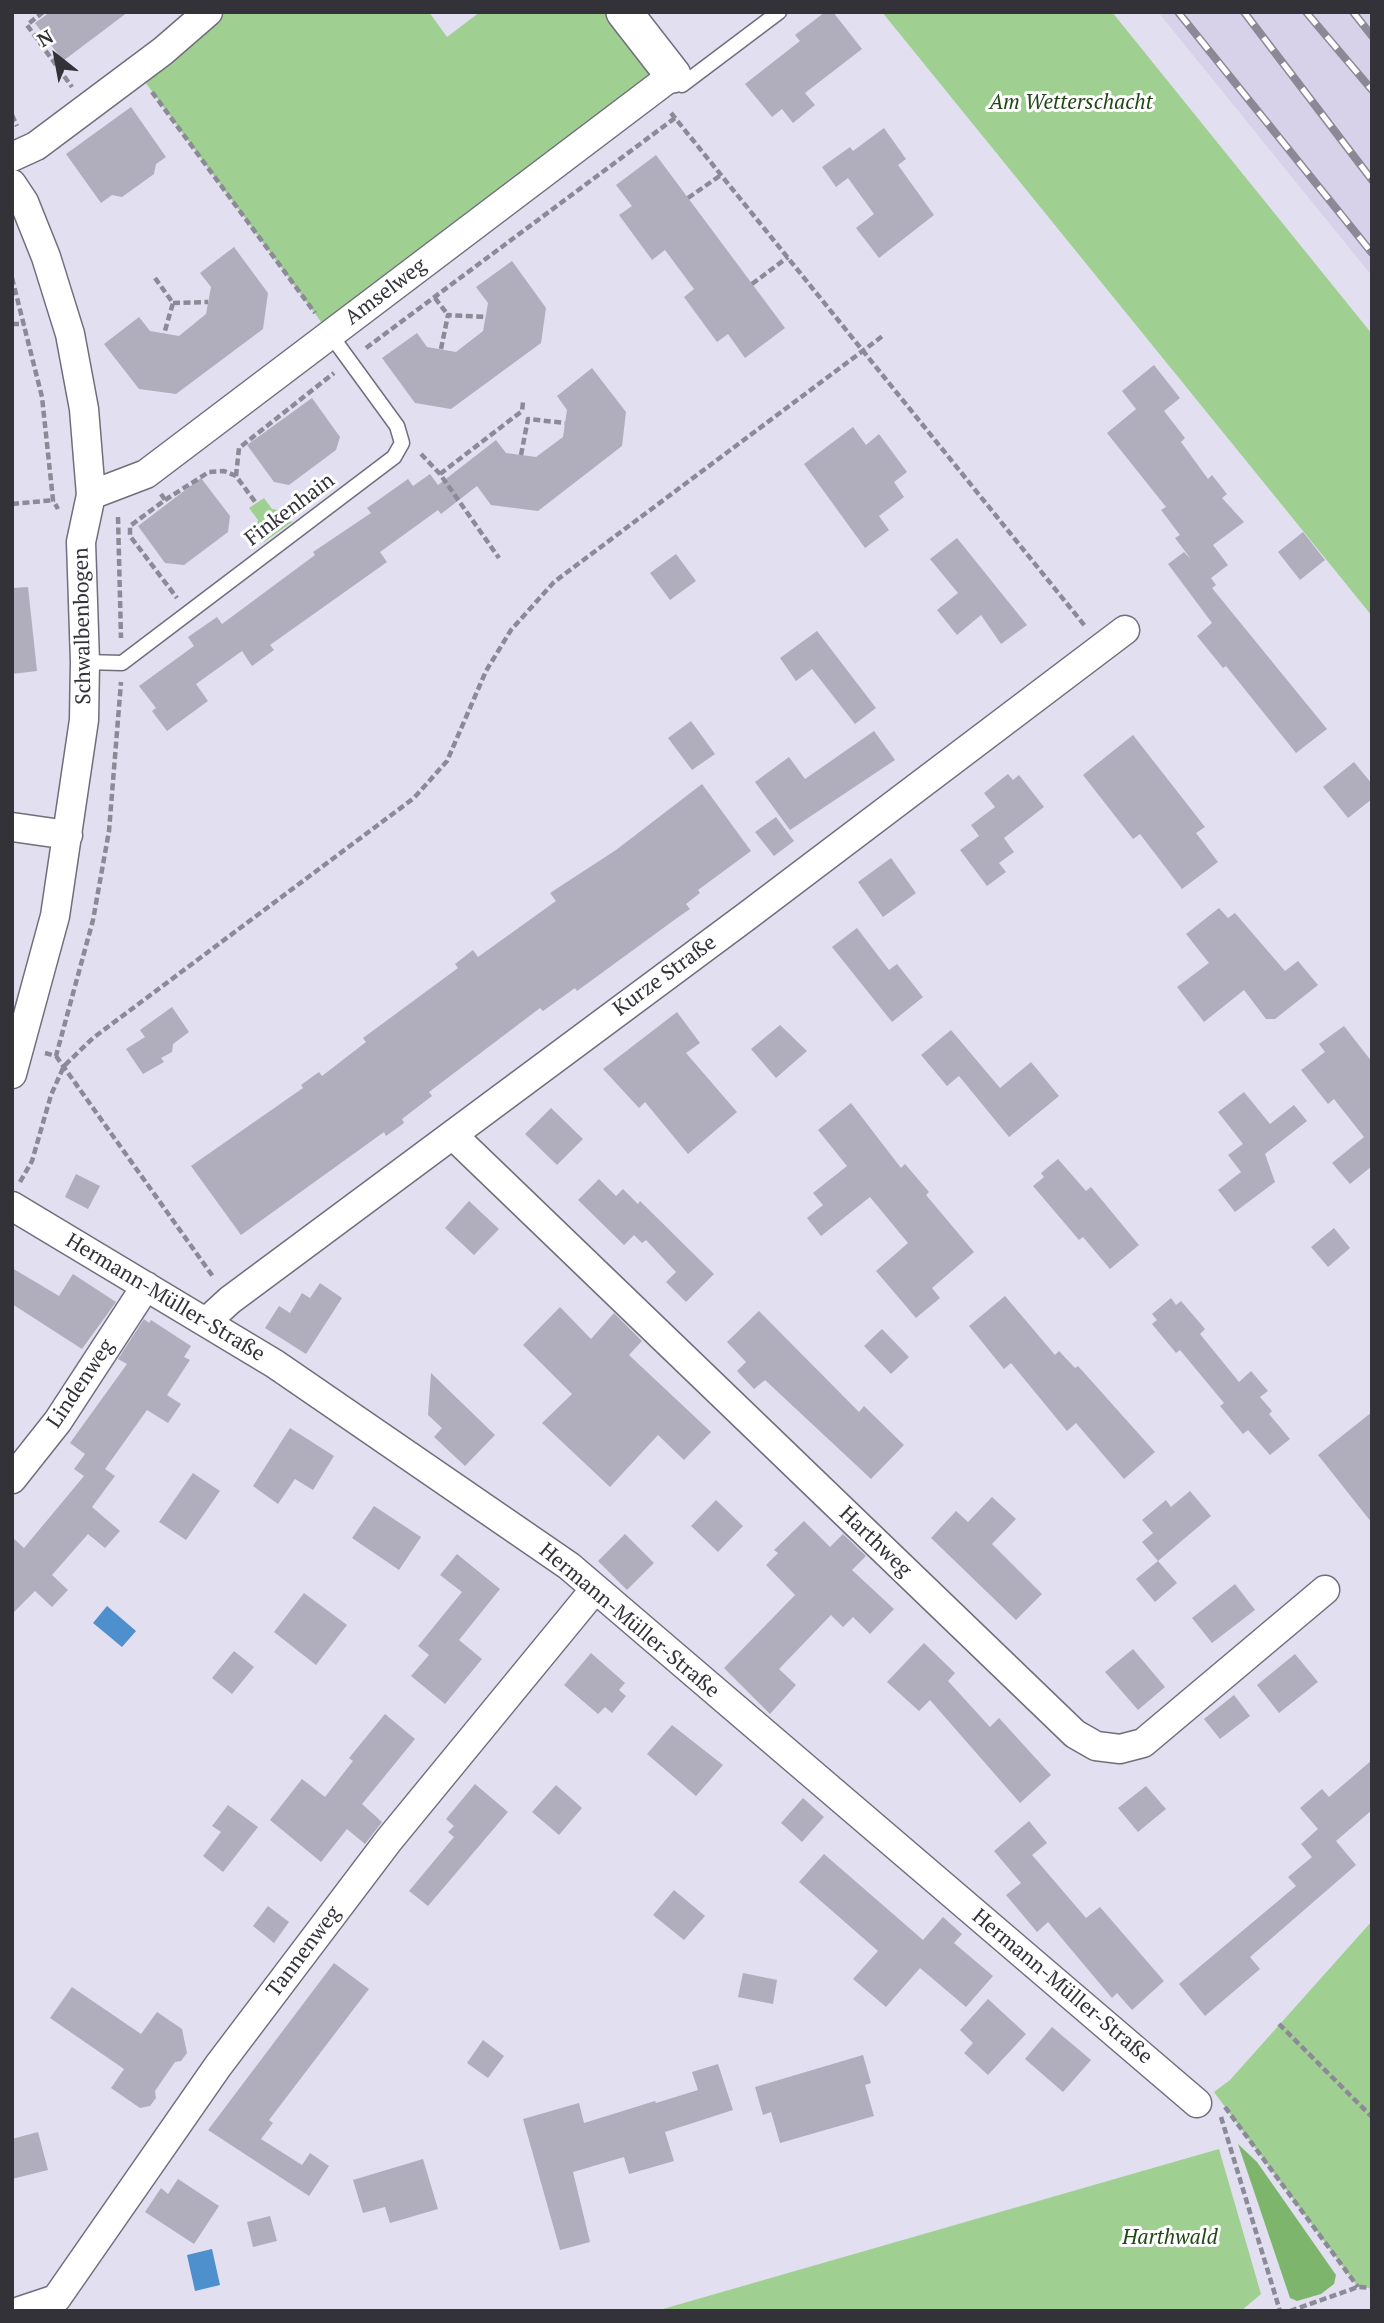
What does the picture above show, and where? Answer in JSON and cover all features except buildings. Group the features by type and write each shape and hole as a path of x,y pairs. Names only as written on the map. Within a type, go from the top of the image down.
{"street":[{"path":"12,158 36,146 137,71 208,12"},
{"path":"624,12 670,83"},
{"name":"Amselweg","path":"91,495 146,474 330,334 670,83"},
{"name":"Schwalbenbogen","path":"12,184 24,202 46,257 70,334 84,409 91,495 81,542 85,662 83,720 68,835 55,916 12,1074"},
{"name":"Kurze Straße","path":"206,1322 230,1300 1125,630"},
{"path":"12,827 68,835"},
{"name":"Harthweg","path":"454,1133 472,1154 1075,1734 1096,1746 1120,1749 1143,1743 1325,1590"},
{"name":"Hermann-Müller-Straße","path":"12,1206 275,1364 558,1559 1212,2103"},
{"name":"Lindenweg","path":"12,1479 58,1421 146,1286"},
{"name":"Tannenweg","path":"20,2311 56,2299 218,2066 389,1840 595,1589"}],"lane":[{"path":"670,83 779,12"},
{"path":"330,334 397,426 402,443"},
{"name":"Finkenhain","path":"85,662 122,663 394,457 402,443"}],"path":[{"path":"43,12 27,25 87,108"},
{"path":"137,71 330,334"},
{"path":"670,83 675,118 1102,648"},
{"path":"236,476 235,463 239,448 349,361 675,118"},
{"path":"688,198 721,175"},
{"path":"752,284 788,257"},
{"path":"12,278 42,397 53,500 59,510 59,522"},
{"path":"155,278 173,303"},
{"path":"436,298 447,315 442,349"},
{"path":"173,303 208,302"},
{"path":"164,334 173,303"},
{"path":"447,315 486,317"},
{"path":"12,324 25,324"},
{"path":"12,1194 32,1161 51,1095 64,1066 93,1038 414,798 447,761 486,671 511,630 554,582 884,335"},
{"path":"523,402 522,411 528,419 565,423"},
{"path":"440,474 522,411"},
{"path":"521,455 528,419"},
{"path":"402,443 418,452 440,474 499,558"},
{"path":"188,613 130,536 130,526 208,472 224,471 236,476 256,503"},
{"path":"155,485 165,500"},
{"path":"12,504 91,495"},
{"path":"57,1056 222,1289"},
{"path":"1279,2024 1372,2117"},
{"path":"1212,2103 1358,2287"},
{"path":"1212,2103 1280,2311"},
{"path":"1290,2311 1358,2287 1372,2288"}],"shaded area":[{"path":"1158,12 1372,13 1372,276"}],"green space":[{"path":"208,12 429,12 447,37 480,12 624,12 673,75 330,334 137,71"},
{"name":"Am Wetterschacht","path":"882,12 1112,12 1372,334 1372,616"},
{"path":"264,498 272,509 284,511 292,522 264,542 256,531 258,520 249,508"},
{"path":"1372,1921 1372,2288 1358,2287 1214,2092 1230,2080"},
{"path":"1238,2144 1257,2162 1336,2275 1334,2284 1321,2294 1297,2301 1290,2298"},
{"name":"Harthwald","path":"1219,2149 1261,2294 1241,2311 656,2311"}],"water":[{"path":"107,1606 136,1631 122,1647 93,1623"},
{"path":"212,2249 220,2285 195,2291 187,2255"}],"railway":[{"path":"1178,12 1372,253"},
{"path":"1244,12 1372,180"},
{"path":"1306,12 1372,90"},
{"path":"1353,12 1372,36"}]}
